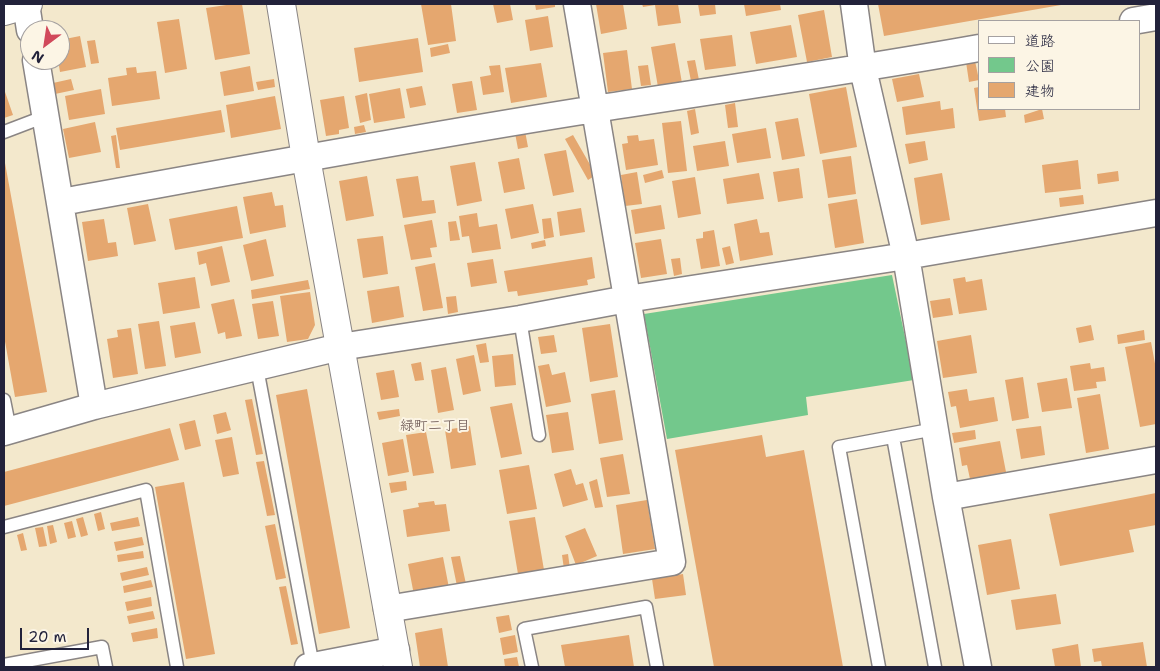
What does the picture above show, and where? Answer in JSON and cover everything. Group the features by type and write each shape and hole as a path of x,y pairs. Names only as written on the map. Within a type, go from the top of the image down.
{"street":[{"path":"4,11 26,4 28,20"},
{"path":"281,4 306,158 397,659 311,667"},
{"path":"388,609 672,562 577,4"},
{"path":"854,4 863,69 906,256 946,497 978,667"},
{"path":"1139,20 1156,17"},
{"path":"61,202 594,109 863,69 978,48"},
{"path":"38,70 94,406"},
{"path":"7,431 94,406 340,347 520,319 627,299 906,256 1156,213"},
{"path":"946,497 1156,460"}],"lane":[{"path":"4,132 46,116"},
{"path":"520,319 539,436"},
{"path":"257,368 311,667"},
{"path":"4,400 7,431"},
{"path":"879,667 839,447 935,430"},
{"path":"893,437 935,667"},
{"path":"4,527 146,490 177,667"},
{"path":"532,667 524,628 646,607 657,667"},
{"path":"4,665 102,647 106,667"}],"green space":[{"path":"892,275 914,380 806,397 808,415 667,439 644,314"}],"building":[{"path":"242,4 250,54 215,60 206,8"},
{"path":"421,4 451,4 456,41 428,45"},
{"path":"493,4 510,4 513,20 497,23"},
{"path":"535,4 555,4 555,7 536,10"},
{"path":"596,4 623,4 627,29 601,34"},
{"path":"642,4 678,4 681,23 658,26 655,5 643,7"},
{"path":"698,4 715,4 716,14 700,16"},
{"path":"744,4 780,4 781,10 746,16"},
{"path":"878,4 1061,4 1061,5 884,36"},
{"path":"824,10 832,57 807,62 798,15"},
{"path":"548,16 553,47 530,51 525,20"},
{"path":"179,19 187,69 165,73 157,22"},
{"path":"791,25 797,57 756,64 750,32"},
{"path":"732,35 736,66 705,70 700,39"},
{"path":"80,36 86,67 60,72 60,70 70,70 70,38"},
{"path":"418,38 423,72 359,82 354,48"},
{"path":"95,40 99,63 91,64 87,41"},
{"path":"675,43 682,83 658,87 651,47"},
{"path":"448,44 450,53 431,57 430,48"},
{"path":"627,50 632,89 608,92 603,53"},
{"path":"695,60 699,80 691,81 687,61"},
{"path":"975,61 978,80 969,82 966,62"},
{"path":"541,63 547,97 511,103 505,68"},
{"path":"500,65 504,92 483,95 480,77 491,75 489,66"},
{"path":"648,65 651,85 641,86 638,66"},
{"path":"250,66 254,91 224,96 220,72"},
{"path":"136,67 137,73 156,71 160,99 112,106 108,78 127,75 126,68"},
{"path":"919,74 924,97 897,102 892,79"},
{"path":"71,79 74,90 55,94 53,83"},
{"path":"274,79 275,87 258,90 256,82"},
{"path":"472,81 477,110 457,113 452,84"},
{"path":"422,86 426,105 410,108 406,89"},
{"path":"846,87 857,147 820,154 809,94"},
{"path":"978,87 978,110 1005,110 1006,117 979,121 974,88"},
{"path":"400,88 405,118 374,123 369,94"},
{"path":"4,89 13,115 4,118"},
{"path":"101,89 105,114 69,120 65,96"},
{"path":"367,93 371,120 360,123 355,96"},
{"path":"275,96 281,129 231,138 226,105"},
{"path":"344,96 349,128 339,130 339,134 326,136 320,100"},
{"path":"940,101 941,110 953,108 955,128 906,135 902,107"},
{"path":"735,103 738,127 728,128 725,105"},
{"path":"695,109 699,133 691,135 687,111"},
{"path":"221,110 225,132 120,150 116,128"},
{"path":"1042,110 1044,119 1025,123 1024,115"},
{"path":"798,118 805,156 782,160 775,122"},
{"path":"681,121 687,171 668,173 662,123"},
{"path":"95,122 101,152 69,158 63,129"},
{"path":"364,125 366,132 355,134 354,127"},
{"path":"766,128 771,158 737,163 732,134"},
{"path":"525,131 528,147 518,149 515,133"},
{"path":"116,135 120,168 116,168 111,136"},
{"path":"573,135 596,175 588,180 565,139"},
{"path":"638,135 639,141 654,139 658,165 626,170 622,144 628,143 627,136"},
{"path":"725,141 729,166 697,171 693,146"},
{"path":"925,141 928,160 909,164 905,144"},
{"path":"566,150 574,192 553,196 544,154"},
{"path":"851,156 856,194 828,198 822,160"},
{"path":"519,158 525,189 504,193 498,162"},
{"path":"1078,160 1081,189 1045,193 1042,165"},
{"path":"475,162 482,201 457,206 450,166"},
{"path":"5,163 47,392 15,397 4,336"},
{"path":"799,168 803,198 778,202 773,172"},
{"path":"662,170 664,178 645,183 643,175"},
{"path":"1118,171 1119,181 1098,184 1097,174"},
{"path":"637,172 642,204 625,206 621,175"},
{"path":"759,173 764,199 727,204 723,179"},
{"path":"942,173 950,220 921,225 914,178"},
{"path":"367,176 374,216 346,221 339,181"},
{"path":"418,176 422,201 434,200 436,213 403,218 396,179"},
{"path":"695,177 701,214 678,218 672,181"},
{"path":"272,192 275,206 283,205 286,227 250,234 243,197"},
{"path":"1083,195 1084,204 1060,207 1059,198"},
{"path":"857,199 864,243 835,248 828,204"},
{"path":"148,204 156,241 134,245 127,208"},
{"path":"533,204 539,233 511,239 505,209"},
{"path":"661,205 665,229 635,234 631,210"},
{"path":"237,206 243,238 175,250 169,219"},
{"path":"581,208 585,232 560,236 557,212"},
{"path":"477,213 479,227 497,224 501,249 472,253 469,236 462,237 459,216"},
{"path":"551,218 554,237 544,239 542,219"},
{"path":"104,219 108,243 116,242 118,256 88,261 82,222"},
{"path":"757,219 760,233 769,232 773,255 740,261 734,224"},
{"path":"432,220 437,247 430,248 432,257 411,260 404,225"},
{"path":"456,221 460,240 450,241 448,222"},
{"path":"714,230 720,266 701,269 696,239 703,238 703,232"},
{"path":"383,236 388,274 363,278 357,239"},
{"path":"266,239 274,276 251,281 243,245"},
{"path":"661,239 667,274 641,278 635,243"},
{"path":"545,240 546,246 532,249 531,243"},
{"path":"222,246 230,282 211,286 206,263 199,265 197,252"},
{"path":"730,246 734,263 726,265 722,248"},
{"path":"592,257 595,278 587,280 588,285 518,296 517,291 508,292 504,271"},
{"path":"680,258 682,274 674,276 671,259"},
{"path":"493,259 497,283 471,287 467,263"},
{"path":"435,263 443,308 423,311 415,267"},
{"path":"195,277 200,308 163,314 158,283"},
{"path":"965,277 966,282 982,279 987,310 959,314 953,279"},
{"path":"308,280 310,289 252,299 251,290"},
{"path":"399,286 404,317 372,323 367,291"},
{"path":"310,292 315,325 308,339 287,342 280,296"},
{"path":"456,296 458,312 448,314 446,297"},
{"path":"950,298 953,315 933,318 930,301"},
{"path":"234,299 242,336 226,339 225,332 218,334 211,304"},
{"path":"273,301 279,336 258,339 252,304"},
{"path":"159,321 166,366 145,369 138,324"},
{"path":"195,322 201,353 175,358 170,326"},
{"path":"610,324 618,377 590,382 582,328"},
{"path":"1091,325 1094,340 1079,343 1076,328"},
{"path":"131,328 138,374 113,378 107,339 118,337 117,330"},
{"path":"1144,330 1145,340 1118,344 1117,335"},
{"path":"554,335 557,352 541,354 538,337"},
{"path":"971,335 977,373 943,378 937,341"},
{"path":"1151,342 1156,369 1156,424 1140,427 1125,347"},
{"path":"486,343 489,362 480,363 476,345"},
{"path":"513,354 516,385 495,387 492,356"},
{"path":"474,355 481,391 463,395 456,359"},
{"path":"421,362 424,380 415,381 411,364"},
{"path":"1090,363 1091,369 1104,367 1106,381 1096,382 1097,388 1074,391 1070,366"},
{"path":"549,364 552,375 565,372 571,402 546,407 538,366"},
{"path":"446,367 454,410 438,413 431,370"},
{"path":"394,370 399,397 381,400 376,373"},
{"path":"1023,377 1029,418 1012,421 1005,380"},
{"path":"1067,378 1072,408 1042,412 1037,383"},
{"path":"307,389 350,628 319,634 276,395"},
{"path":"967,389 969,401 994,397 998,421 960,428 956,406 951,407 948,392"},
{"path":"615,390 623,440 599,444 591,394"},
{"path":"1100,394 1109,449 1086,453 1077,398"},
{"path":"252,399 263,454 256,455 245,400"},
{"path":"512,403 522,454 501,458 490,407"},
{"path":"399,409 400,416 379,420 377,412"},
{"path":"226,412 231,430 217,434 213,415"},
{"path":"568,412 574,450 552,453 546,415"},
{"path":"195,420 201,446 185,450 179,424"},
{"path":"470,426 476,465 451,469 445,430"},
{"path":"1041,426 1045,455 1021,459 1016,429"},
{"path":"170,428 179,460 4,506 4,472"},
{"path":"975,430 976,439 954,443 952,433"},
{"path":"426,432 434,473 413,476 406,435"},
{"path":"762,435 766,457 804,450 843,667 714,667 675,450"},
{"path":"232,437 239,474 223,477 215,440"},
{"path":"403,439 409,472 388,476 382,443"},
{"path":"1000,441 1006,472 970,479 967,465 962,466 959,448"},
{"path":"623,454 630,494 607,497 600,458"},
{"path":"264,461 275,515 267,516 256,462"},
{"path":"529,465 537,509 507,514 499,470"},
{"path":"571,469 576,485 583,483 588,500 563,507 554,474"},
{"path":"597,479 603,507 595,508 589,482"},
{"path":"406,481 407,490 391,493 389,483"},
{"path":"184,482 215,654 186,659 155,487"},
{"path":"1156,493 1156,525 1129,530 1134,552 1060,566 1049,514"},
{"path":"647,500 655,549 623,554 616,505"},
{"path":"434,501 435,505 446,504 450,531 407,537 403,510 419,507 418,503"},
{"path":"101,512 105,529 98,531 94,514"},
{"path":"83,517 88,535 81,537 76,519"},
{"path":"138,517 140,526 112,531 110,523"},
{"path":"535,517 544,570 518,574 509,521"},
{"path":"72,521 76,537 68,539 64,523"},
{"path":"275,524 286,578 276,580 265,526"},
{"path":"53,525 57,542 50,544 47,526"},
{"path":"43,527 47,546 39,547 35,528"},
{"path":"585,528 597,556 576,565 565,536"},
{"path":"23,533 27,550 21,551 17,535"},
{"path":"142,537 144,545 116,551 114,542"},
{"path":"1011,539 1020,589 987,595 978,545"},
{"path":"143,551 144,558 118,562 117,555"},
{"path":"568,554 570,569 564,569 562,555"},
{"path":"460,556 466,584 457,586 451,557"},
{"path":"443,557 449,588 414,595 408,564"},
{"path":"147,567 149,575 122,581 120,573"},
{"path":"683,574 686,595 655,599 652,579"},
{"path":"151,580 153,587 124,593 123,586"},
{"path":"286,586 298,644 291,645 279,587"},
{"path":"1056,594 1061,624 1016,630 1011,600"},
{"path":"151,597 152,606 127,611 125,602"},
{"path":"153,611 155,619 129,624 127,616"},
{"path":"509,615 512,630 499,633 496,617"},
{"path":"157,628 158,638 133,642 131,633"},
{"path":"442,628 448,667 420,667 415,633"},
{"path":"515,635 518,652 503,655 500,638"},
{"path":"629,635 634,667 565,667 561,645"},
{"path":"1143,642 1147,667 1102,667 1101,661 1094,662 1092,649"},
{"path":"1078,644 1081,667 1055,667 1052,649"},
{"path":"517,657 519,667 505,667 504,659"}],"district":[{"name":"緑町二丁目","path":"435,426"}]}
